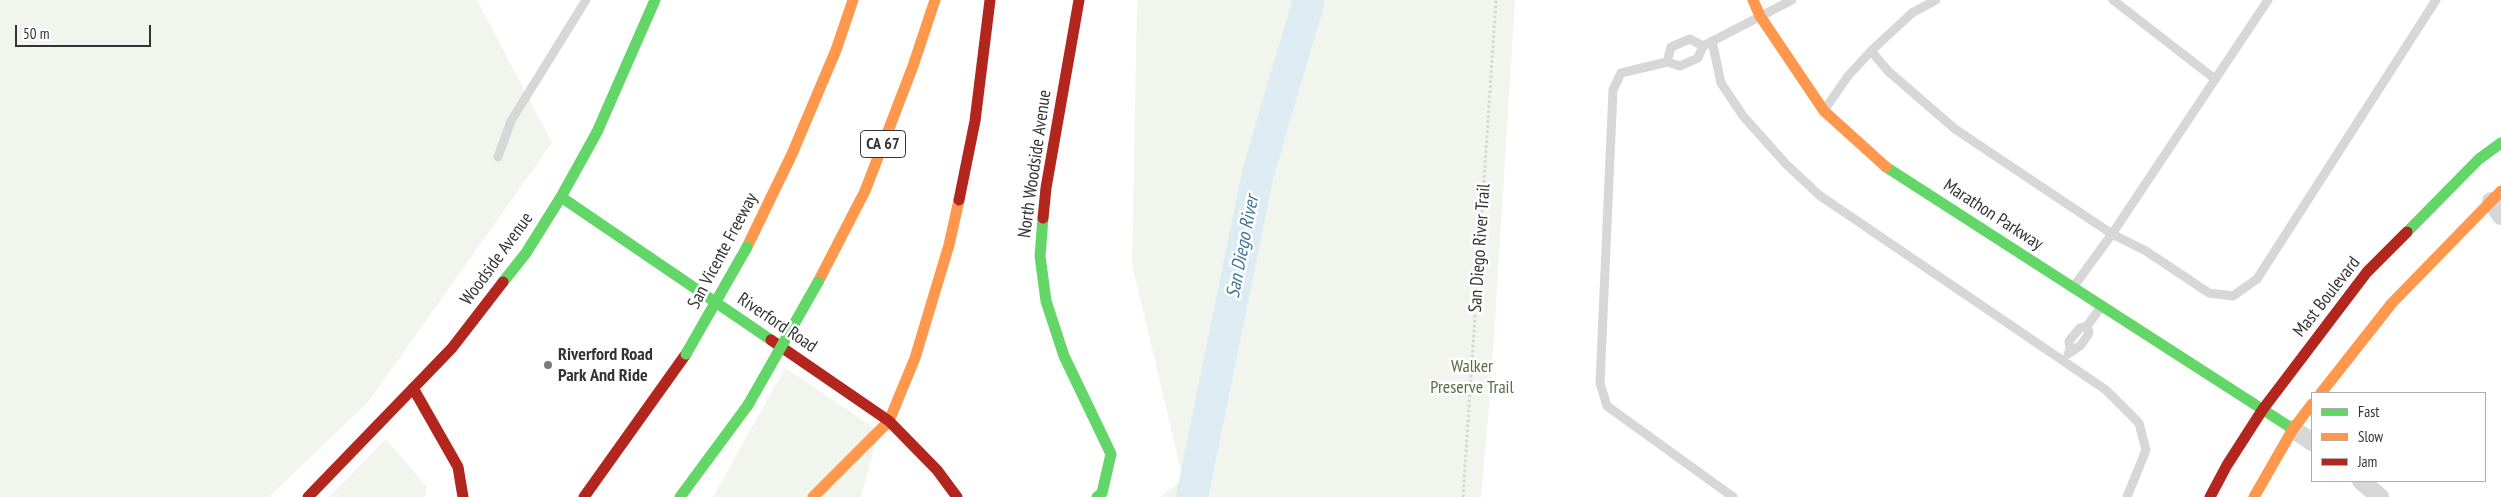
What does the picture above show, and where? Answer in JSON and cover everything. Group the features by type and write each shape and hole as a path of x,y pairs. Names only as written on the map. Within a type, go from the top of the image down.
{"main road":[{"name":"Woodside Avenue","path":"308,497 452,348 526,253 561,197 597,132 655,0"},
{"name":"San Vicente Freeway","path":"584,497 686,354 747,247 792,154 836,50 853,0"},
{"name":"CA 67","path":"680,497 748,405 818,282 864,191 913,66 935,0"},
{"path":"812,497 889,421 915,358 950,245 975,121 990,0"},
{"name":"North Woodside Avenue","path":"1079,0 1046,188 1040,256 1046,301 1064,356 1111,454 1102,493 1097,497"},
{"name":"Marathon Parkway","path":"1753,0 1760,16 1824,111 1885,166 2294,429"},
{"name":"Mast Boulevard","path":"2210,497 2227,465 2263,409 2367,272 2479,159 2501,143"},
{"path":"2322,392 2392,303 2496,196"},
{"name":"Riverford Road","path":"561,197 889,421 937,470 957,497"},
{"path":"413,388 458,467 463,497"},
{"path":"2254,497 2294,429 2311,405"}],"street":[{"path":"2496,196 2501,216"},
{"path":"2294,429 2311,441"},
{"path":"2362,482 2380,497"}],"lane":[{"path":"498,157 511,121 586,0"},
{"path":"1733,497 1607,406 1600,383 1613,90 1621,73 1666,62 1680,66 1698,58 1703,46 1792,0"},
{"path":"1824,111 1848,76 1871,51 1912,13 1936,0"},
{"path":"2113,0 2215,80"},
{"path":"2074,287 2112,234 2268,0"},
{"path":"1871,51 1888,71 1955,129 2112,234 2146,251 2209,293 2233,296 2257,279 2436,0"},
{"path":"1666,62 1671,47 1690,39 1703,46"},
{"path":"1712,41 1721,83 1742,116 1786,164 1813,189 1855,221 2106,390 2139,423 2146,450 2127,497"},
{"path":"2063,360 2070,350 2069,341 2080,328 2087,326 2102,305"}],"path":[{"name":"San Diego River Trail","path":"1463,497 1496,0"}],"green space":[{"path":"0,0 477,0 552,143 369,401 269,497 0,497"},
{"name":"Walker Preserve Trail","path":"1137,0 1515,0 1491,384 1481,497 1160,497 1183,479 1132,264"},
{"path":"785,368 879,431 861,497 713,497"},
{"path":"386,439 427,487 425,497 329,497"}],"waterway":[{"name":"San Diego River","path":"1192,497 1258,173 1309,0"}],"traffic: fast":[{"path":"503,282 526,253 561,197 597,132 655,0"},
{"path":"2407,232 2479,159 2501,143"},
{"path":"1886,167 2293,429"},
{"path":"561,197 771,340"},
{"path":"1043,218 1040,256 1046,301 1064,356 1111,454 1102,493 1097,497"},
{"path":"686,354 747,247"},
{"path":"748,405 818,282"},
{"path":"680,497 748,405"}],"traffic: slow":[{"path":"747,247 792,154 836,50 853,0"},
{"path":"818,282 865,191 913,66 935,0"},
{"path":"1753,0 1760,16 1824,111 1886,167"},
{"path":"2322,392 2392,303 2501,191"},
{"path":"813,497 889,421 915,358 949,245 959,200"},
{"path":"2254,497 2293,429 2311,405"}],"traffic: jam":[{"path":"959,200 975,121 990,0"},
{"path":"1043,218 1046,188 1079,0"},
{"path":"2210,497 2227,465 2263,409 2367,272 2407,232"},
{"path":"308,497 452,348 503,282"},
{"path":"771,340 889,421 937,470 957,497"},
{"path":"584,497 686,354"},
{"path":"413,388 458,467 463,497"}],"place":[{"name":"Riverford Road Park And Ride","path":"548,365"}]}
